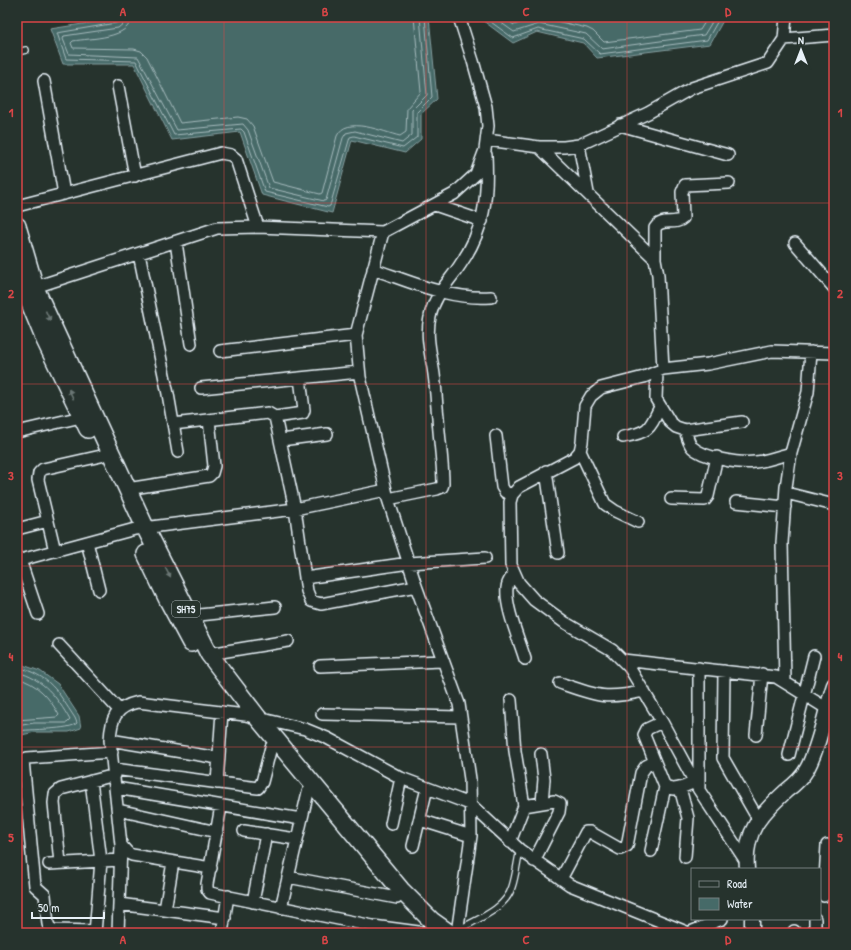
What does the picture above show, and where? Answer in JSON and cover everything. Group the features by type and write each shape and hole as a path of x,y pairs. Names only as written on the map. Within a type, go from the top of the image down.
{"main road":[{"name":"SH75","path":"17,226 25,291 128,489 140,528 168,600 201,659 252,716 401,890 442,929 454,932"},
{"name":"SH75","path":"17,272 101,456 210,654 271,747 397,898 420,923 433,933"}],"street":[{"path":"38,614 19,561 140,528 295,509 387,494 437,489 442,487 443,484 433,368 427,339 430,316 439,292 470,249 482,221 486,206 487,190 486,107 474,61 459,17"},
{"path":"486,145 564,147 579,144 648,113 692,88 768,63 784,39 786,17"},
{"path":"784,39 834,35"},
{"path":"44,82 64,194"},
{"path":"118,86 135,176"},
{"path":"620,125 728,155"},
{"path":"579,144 588,193"},
{"path":"25,291 217,228 258,227 383,232 454,194 469,182 476,174 486,145"},
{"path":"539,147 655,259"},
{"path":"17,206 221,153 231,155 236,159 258,227"},
{"path":"729,183 685,184 682,192 683,218 678,221 657,223 655,228 655,259 658,275 660,371 656,399 670,422 676,427 685,430 742,422"},
{"path":"435,205 482,221"},
{"path":"383,232 356,335 360,372 387,494 416,586 459,704 460,717 468,755 471,836 454,932"},
{"path":"176,242 191,344"},
{"path":"795,243 834,288"},
{"path":"139,254 178,452"},
{"path":"373,269 439,292 475,298 491,297"},
{"path":"220,351 356,335"},
{"path":"638,522 615,511 605,504 580,451 584,406 591,396 601,388 660,371 708,364 772,351 834,353"},
{"path":"785,681 782,543 791,453 808,392 811,352"},
{"path":"201,388 360,372"},
{"path":"275,417 303,413 304,410 300,378"},
{"path":"623,437 640,434 650,428 660,407"},
{"path":"173,424 268,412 275,417 295,509 309,597 316,603 416,586"},
{"path":"17,432 82,417"},
{"path":"128,489 209,476 212,474 214,466 209,420"},
{"path":"685,430 688,440 693,448 734,462 751,462 791,453"},
{"path":"281,440 327,434"},
{"path":"496,436 502,487 505,492 512,495"},
{"path":"580,451 574,458 546,471 519,487 512,495 510,502 510,556 514,574 534,600 564,622 612,650 629,667 662,722 697,786 747,866"},
{"path":"55,551 38,480 39,473 43,469 101,456"},
{"path":"671,499 705,500 708,496 717,457"},
{"path":"546,471 558,553"},
{"path":"786,493 834,505"},
{"path":"736,502 785,507"},
{"path":"17,529 48,522"},
{"path":"87,542 99,590"},
{"path":"305,578 409,563 485,558"},
{"path":"514,574 508,581 506,587 507,598 525,659"},
{"path":"190,616 275,607"},
{"path":"210,654 288,641"},
{"path":"59,645 119,710"},
{"path":"789,755 806,695 814,656"},
{"path":"320,666 442,660"},
{"path":"623,660 762,674 776,677 785,681 826,708"},
{"path":"697,786 699,668"},
{"path":"724,670 722,758 758,819"},
{"path":"756,735 762,674"},
{"path":"560,683 596,696 609,697 644,691"},
{"path":"747,866 751,833 758,819 807,770 814,753 834,685"},
{"path":"510,842 524,806 515,751 511,700"},
{"path":"118,933 120,845 116,788 110,740 111,727 119,710 128,704 138,702 252,716 305,729 328,738 401,778 470,804 510,842 534,861 570,885 610,903 689,933 711,928 721,920"},
{"path":"216,783 222,712"},
{"path":"322,714 460,717"},
{"path":"651,851 665,787 646,741 645,732 662,722"},
{"path":"110,740 218,758"},
{"path":"120,860 54,864 55,794 61,789 91,781 114,772 258,788 262,782 271,747"},
{"path":"91,781 101,861 95,932 54,930 50,928 48,924 46,895 35,886 20,762 27,758 112,752"},
{"path":"541,754 544,779 542,803"},
{"path":"561,879 586,832 590,832 620,849 627,846 641,773 646,766 654,762"},
{"path":"391,824 401,778"},
{"path":"665,787 670,789 697,786"},
{"path":"116,788 301,819"},
{"path":"413,846 427,788"},
{"path":"680,788 688,818 685,857"},
{"path":"281,908 308,792"},
{"path":"524,806 558,801 560,807 534,861"},
{"path":"221,806 207,888 210,893 384,930 426,933"},
{"path":"118,810 217,832"},
{"path":"420,820 471,836"},
{"path":"244,831 296,839"},
{"path":"253,902 266,834"},
{"path":"120,845 128,854 211,868"},
{"path":"826,897 827,845"},
{"path":"165,910 173,862"},
{"path":"288,877 397,898"},
{"path":"222,933 228,896"},
{"path":"119,904 224,918"},
{"path":"752,920 752,933"},
{"path":"815,920 815,932"}],"lane":[{"path":"17,52 26,50"},
{"path":"454,932 498,908 506,899 512,888 520,850"}],"water":[{"path":"128,17 429,17 437,99 421,114 421,139 405,153 352,140 332,213 262,195 240,132 172,140 134,64 63,64 50,29"},
{"path":"478,17 725,17 710,44 597,58 583,43 537,32 513,43"},
{"path":"17,663 40,671 58,684 79,716 81,728 69,732 35,732 17,736"}]}
